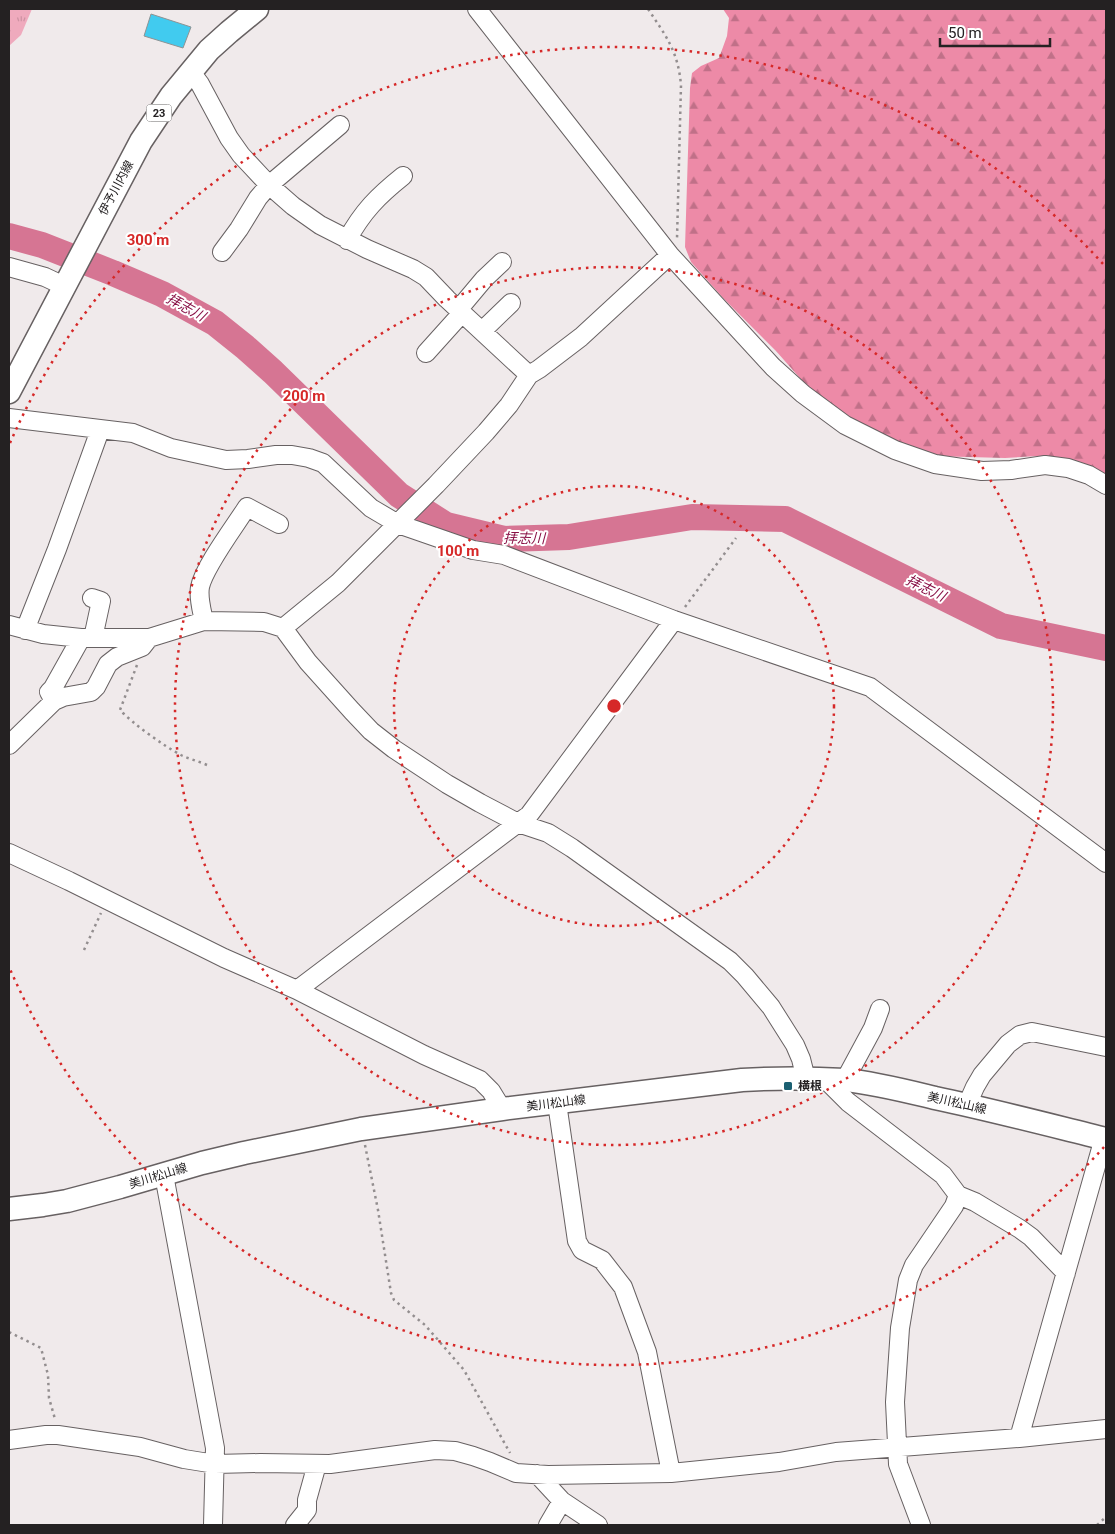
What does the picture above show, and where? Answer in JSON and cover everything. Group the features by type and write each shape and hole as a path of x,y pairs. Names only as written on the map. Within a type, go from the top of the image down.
{"main road":[{"name":"伊予川内線","path":"9,392 141,141 171,96 209,50 257,9"},
{"name":"美川松山線","path":"11,1211 67,1201 244,1153 362,1129 742,1080 776,1078 826,1080 897,1089 1105,1139"}],"street":[{"path":"477,9 670,255 774,367 802,394 844,425 895,450 935,464 982,471 1011,470 1045,465 1068,468 1090,475 1106,485"},
{"path":"191,72 200,84 229,138 241,156 269,185 293,206 320,225 347,240 413,269 426,277 529,374"},
{"path":"222,252 258,198 269,185 340,125"},
{"path":"347,240 375,200 403,176"},
{"path":"283,628 338,583 436,486 509,405 529,374 539,369 581,337 670,255"},
{"path":"426,353 484,279 502,262"},
{"path":"9,267 66,282"},
{"path":"482,331 511,303"},
{"path":"9,418 133,433 171,448 226,460 248,459 276,454 309,458 322,463 371,508 400,522 473,550 504,555 674,620 870,687 1106,862"},
{"path":"100,430 57,550 17,628 43,634 145,642"},
{"path":"204,622 199,597 200,586 213,560 247,507 279,524"},
{"path":"54,701 49,692 87,638 101,601 92,598"},
{"path":"297,990 529,815 674,620"},
{"path":"9,745 54,701 91,692 96,687 108,664 145,642 204,622 264,622 283,628 308,662 352,711 371,731 394,749 447,784 518,822 548,833 572,848 730,961 771,1007 801,1059 848,1102 943,1175 958,1195 975,1202 1020,1229 1032,1238 1066,1273"},
{"path":"9,853 216,954 297,990 424,1055 480,1080 491,1091 502,1110"},
{"path":"826,1080 873,1028 880,1009"},
{"path":"967,1105 982,1075 1008,1044 1020,1035 1032,1032 1106,1047"},
{"path":"556,1103 577,1241 582,1250 602,1260 623,1287 646,1352 671,1473"},
{"path":"1019,1438 1105,1139"},
{"path":"164,1175 215,1448 214,1525"},
{"path":"921,1525 898,1464 895,1402 900,1328 908,1280 914,1265 954,1206 958,1195"},
{"path":"9,1440 58,1435 140,1447 184,1459 215,1464 260,1462 330,1464 435,1450 473,1456 516,1473 671,1473 779,1462 836,1452 1019,1438 1106,1429"},
{"path":"295,1525 307,1510 307,1500 317,1464"},
{"path":"537,1474 562,1502 598,1525"},
{"path":"548,1525 562,1502"}],"path":[{"path":"648,9 672,46 680,68 678,237 670,255"},
{"path":"674,620 736,538"},
{"path":"145,642 120,710 125,716 156,739 175,751 207,765"},
{"path":"84,950 107,900"},
{"path":"362,1129 378,1210 391,1293 394,1300 425,1325 464,1370 513,1459 516,1473"},
{"path":"9,1332 41,1348 48,1375 49,1398 58,1435"},
{"path":"1097,1525 1106,1517"}],"green space":[{"path":"9,9 32,9 21,35 9,46"},
{"path":"723,9 1106,9 1106,479 1079,465 1038,456 1005,458 932,456 897,443 850,417 807,386 691,262 685,247 690,88 692,73 701,66 719,58 727,36 729,18"}],"building":[{"path":"151,14 191,27 183,48 144,36"}],"waterway":[{"name":"拝志川","path":"9,236 42,245 113,273 162,294 215,323 273,372 399,495 446,525 504,539 569,537 692,517 785,519 1001,626 1106,648"}],"place":[{"name":"横根","path":"788,1086"}]}
